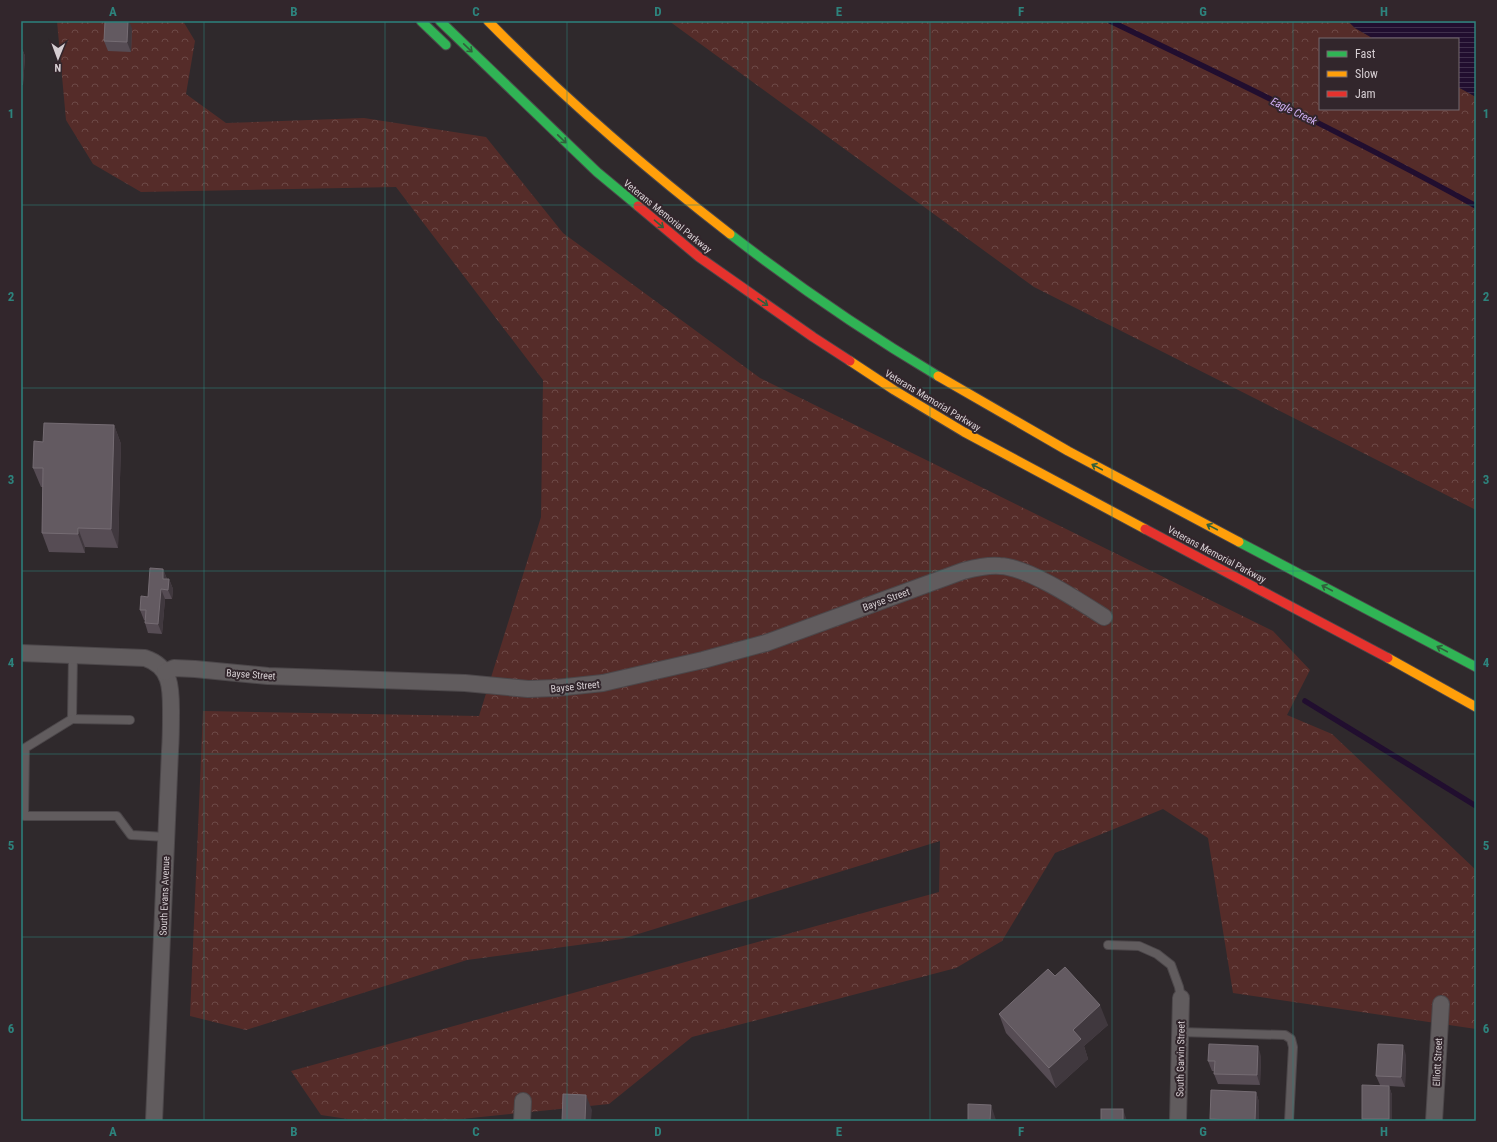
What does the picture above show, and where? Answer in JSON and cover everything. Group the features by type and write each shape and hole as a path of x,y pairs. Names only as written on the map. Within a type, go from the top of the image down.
{"highway":[{"path":"421,21 455,54"},
{"name":"Veterans Memorial Parkway","path":"440,21 597,172 699,257 813,337 894,390 964,432 1436,683 1476,707"},
{"name":"Veterans Memorial Parkway","path":"488,21 570,100 662,180 738,240 819,300 875,337 935,375 1050,442 1476,667"},
{"path":"565,154 597,172"}],"street":[{"name":"Bayse Street","path":"165,672 174,668 268,676 465,684 528,689 556,688 603,683 703,660 766,643 963,571 987,566 1008,567 1026,573 1073,598 1104,617"},
{"path":"21,652 145,658 153,661 165,672"},
{"name":"South Evans Avenue","path":"154,1121 170,751 171,693 165,672"},
{"name":"South Garvin Street","path":"1178,1121 1181,998"},
{"name":"Elliott Street","path":"1434,1121 1441,1004"},
{"path":"522,1121 523,1101"}],"lane":[{"path":"72,719 73,654"},
{"path":"130,720 72,719 25,748 24,816 117,816 131,836 166,837"},
{"path":"1108,945 1139,946 1157,954 1171,965 1179,987 1181,998"},
{"path":"1180,1032 1285,1035 1290,1039 1292,1047 1289,1121"}],"green space":[{"path":"57,21 183,21 195,41 186,94 226,123 364,118 486,137 563,233 760,378 1273,631 1310,670 1287,715 1332,734 1476,870 1476,1029 1233,993 1208,838 1163,809 1055,853 1002,941 956,968 692,1037 609,1104 442,1121 361,1121 321,1115 291,1071 939,892 940,841 622,939 467,960 246,1030 190,1016 203,711 479,716 541,517 543,380 396,187 141,192 93,164 66,120"},
{"path":"669,21 1348,21 1355,28 1372,38 1319,38 1319,110 1459,110 1459,88 1476,97 1476,510 1034,287"}],"shaded area":[{"path":"1348,21 1476,21 1476,97 1459,88 1459,38 1372,38 1355,28"}],"building":[{"path":"105,21 128,21 127,42 104,41"},
{"path":"44,423 114,425 111,529 78,528 78,534 42,533 43,468 33,468 34,441 43,442"},
{"path":"150,568 163,569 163,579 169,579 168,590 161,589 158,624 145,623 146,610 140,610 141,596 148,597"},
{"path":"1065,967 1100,1005 1073,1030 1081,1039 1049,1068 999,1014 1048,969 1055,976"},
{"path":"1209,1044 1258,1046 1257,1075 1214,1074 1215,1061 1208,1061"},
{"path":"1378,1044 1403,1045 1401,1077 1376,1076"},
{"path":"1362,1085 1389,1086 1389,1119 1362,1119"},
{"path":"1211,1090 1256,1092 1255,1121 1210,1119"},
{"path":"563,1094 586,1095 585,1121 562,1121"},
{"path":"968,1104 991,1105 990,1121 968,1121"},
{"path":"1101,1109 1123,1109 1123,1121 1101,1121"}],"waterway":[{"name":"Eagle Creek","path":"1110,21 1294,111 1476,206"},
{"path":"1305,701 1476,806"}],"traffic: fast":[{"path":"421,21 446,45"},
{"path":"440,21 597,172 638,206"},
{"path":"730,234 832,308 938,376"},
{"path":"1239,542 1476,667"}],"traffic: slow":[{"path":"488,21 517,50 606,132 667,184 730,234"},
{"path":"850,361 894,390 964,432 1145,529"},
{"path":"938,376 1068,451 1239,542"},
{"path":"1388,658 1476,707"}],"traffic: jam":[{"path":"638,206 699,257 813,337 850,361"},
{"path":"1145,529 1388,658"}]}
